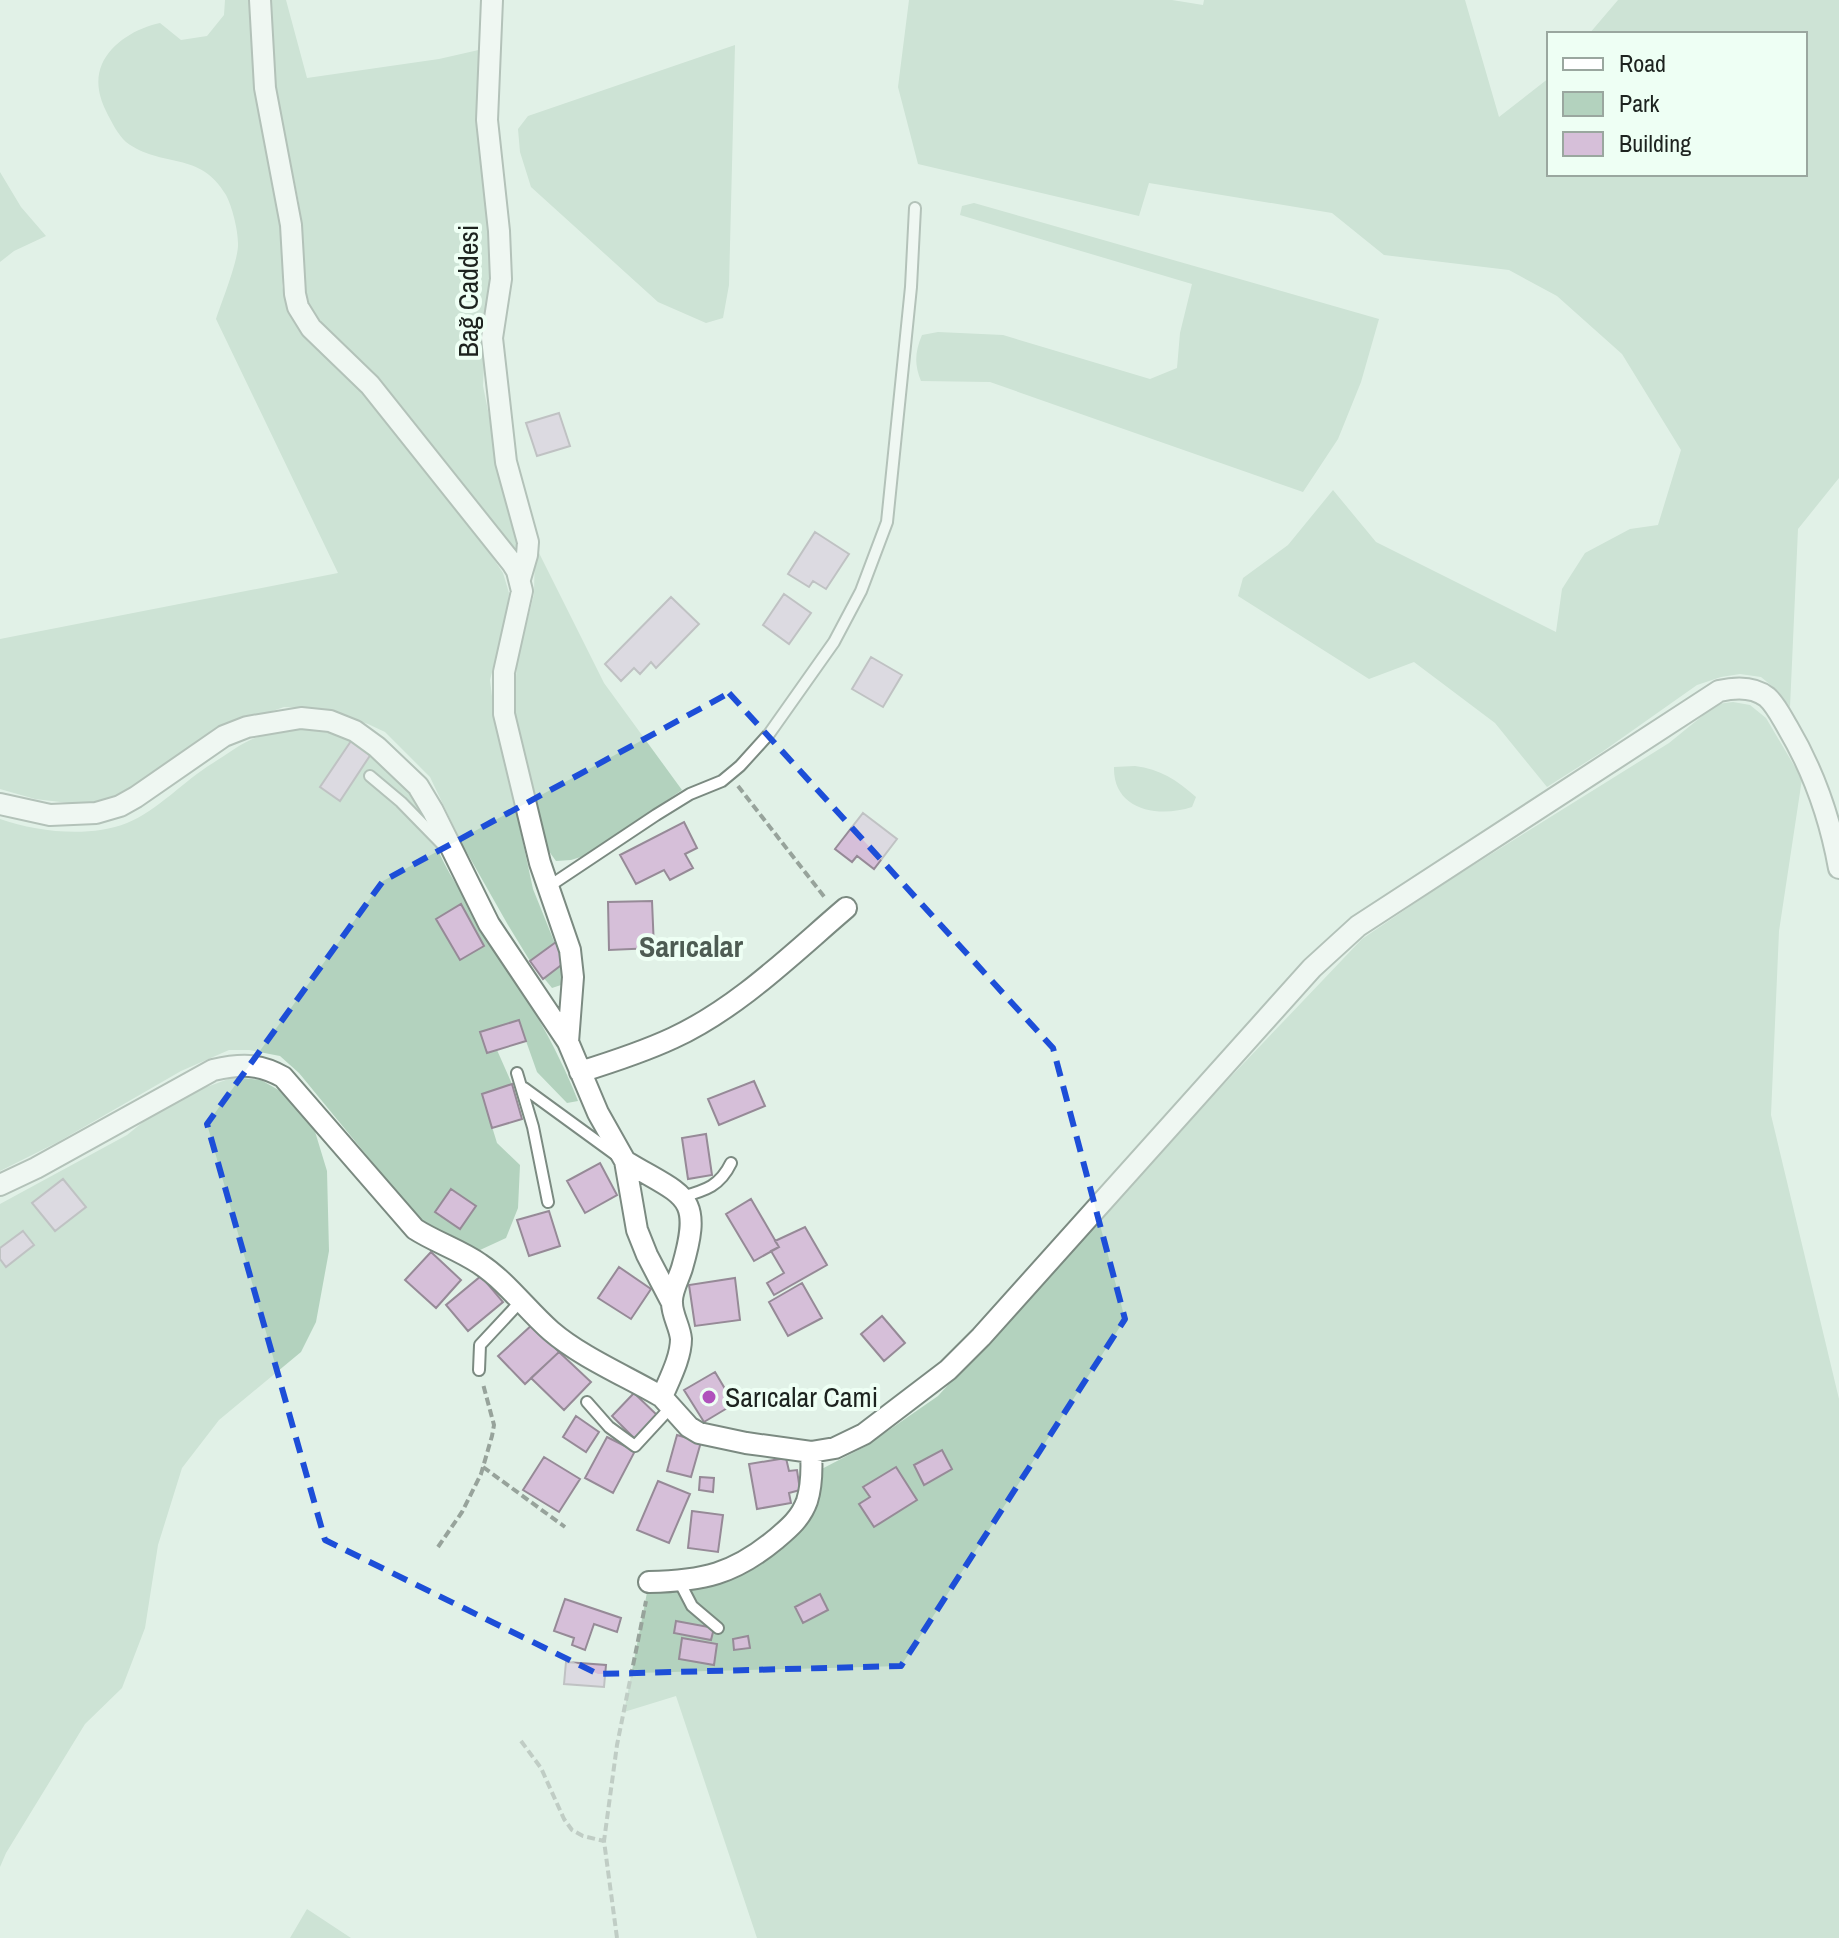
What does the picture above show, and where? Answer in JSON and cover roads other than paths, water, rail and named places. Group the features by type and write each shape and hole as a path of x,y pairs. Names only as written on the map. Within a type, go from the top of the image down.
{"street":[{"path":"260,0 265,88 291,225 298,307 311,328 370,385 512,563 520,579"},
{"name":"Bağ Caddesi","path":"492,0 487,120 501,279 492,338 506,462 528,542 520,579 519,614 504,672 504,714 548,887 570,950 568,1042"},
{"path":"0,1185 213,1070 254,1064 270,1069 283,1077 415,1229 436,1243 476,1261 573,1348 666,1402 689,1427 699,1433 746,1443 811,1452 835,1448 864,1434 948,1370 1312,968 1358,926 1719,691 1732,688 1757,691 1776,708 1809,762 1827,816 1839,868"},
{"path":"0,804 50,815 96,813 120,806 224,736 273,721 301,718 330,721 355,731 377,747 418,786 433,811 489,924 568,1042 598,1113 625,1161 637,1230 672,1303 681,1341 666,1402"},
{"path":"580,1072 675,1038 723,1010 842,911"},
{"path":"625,1161 682,1197 691,1210 692,1226 672,1303"},
{"path":"649,1582 715,1576 738,1566 793,1525 810,1489 811,1452"}],"lane":[{"path":"548,887 678,801 729,775 769,734 834,642 878,553 887,522 911,287 915,208"},
{"path":"370,776 401,802 454,857"},
{"path":"517,1073 524,1088 548,1202"},
{"path":"524,1088 625,1161"},
{"path":"682,1197 716,1185 731,1163"},
{"path":"479,1370 480,1345 521,1301"},
{"path":"587,1402 609,1427 635,1446 666,1402"},
{"path":"679,1581 692,1606 718,1628"}],"place":[{"name":"Sarıcalar Cami","path":"709,1397"}],"district":[{"name":"Sarıcalar","path":"691,947"}]}
